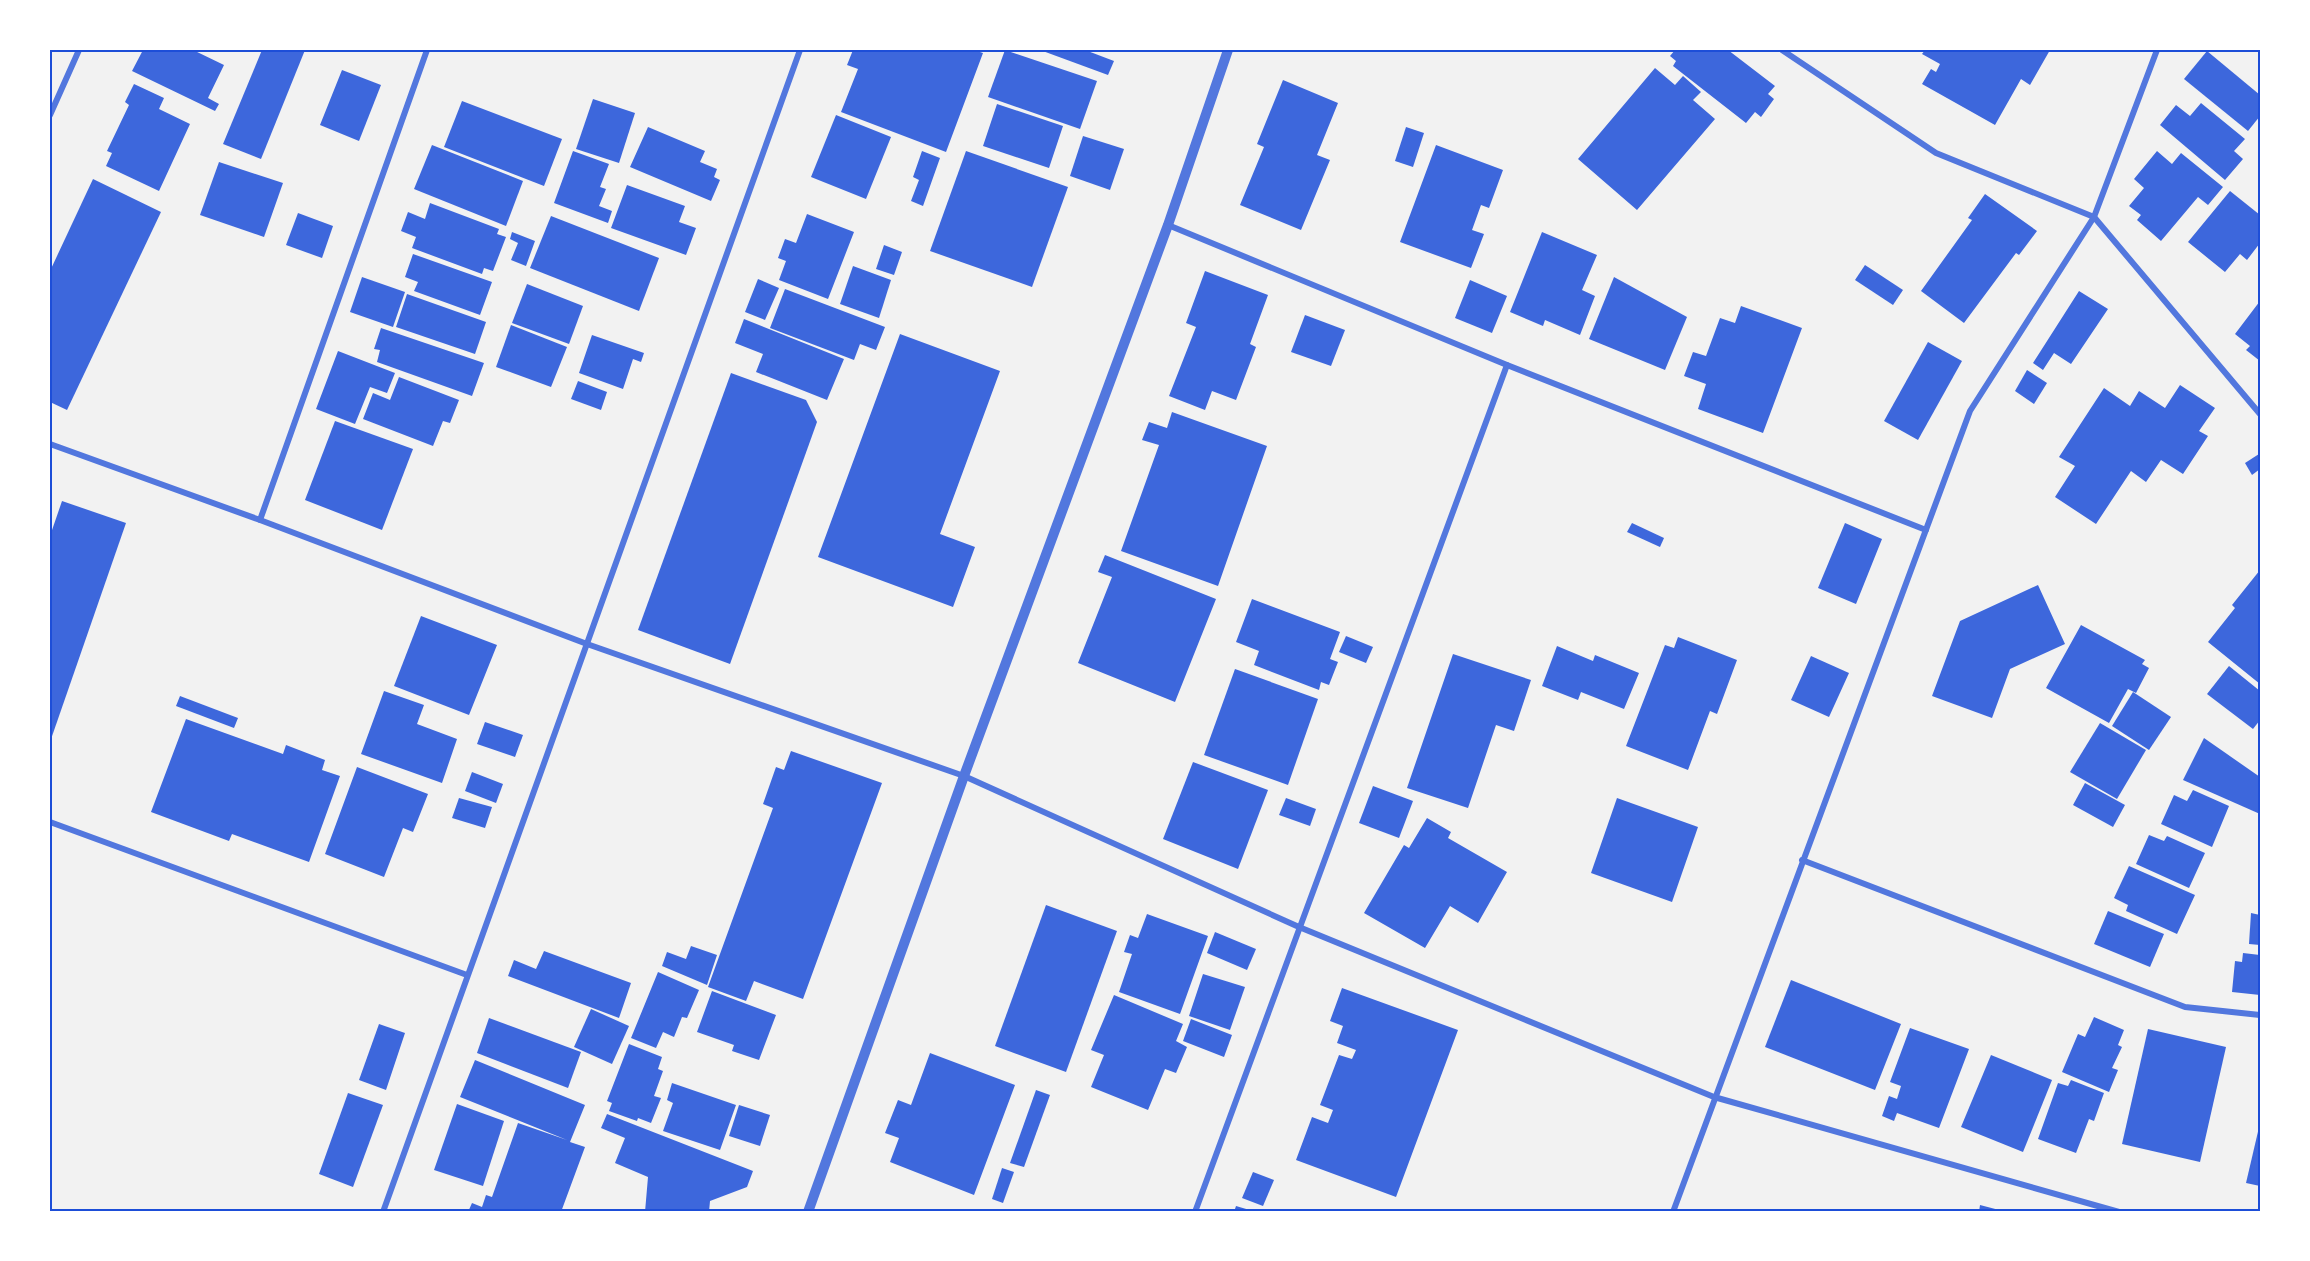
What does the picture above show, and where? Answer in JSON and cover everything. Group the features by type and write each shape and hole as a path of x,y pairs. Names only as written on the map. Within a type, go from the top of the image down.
{"street":[{"path":"50,115 80,50"},
{"path":"260,520 427,50"},
{"path":"383,1212 800,50"},
{"path":"808,1212 964,776 1168,225 1228,50"},
{"path":"1782,50 1936,153 2094,217 2260,414"},
{"path":"1673,1212 1970,411 2094,217 2157,50"},
{"path":"1168,225 1507,365 1926,530"},
{"path":"1195,1212 1507,365"},
{"path":"50,444 260,520 587,644 964,776 1299,927 1714,1097 2119,1212"},
{"path":"50,822 467,975"},
{"path":"1802,860 2186,1006 2260,1015"}],"building":[{"path":"143,50 193,50 224,65 208,98 219,104 215,111 132,71"},
{"path":"262,50 305,50 261,159 223,144"},
{"path":"853,50 974,50 983,53 946,152 841,112 858,69 847,65"},
{"path":"1005,50 1097,81 1080,129 988,97"},
{"path":"1040,50 1085,50 1114,61 1108,75"},
{"path":"1675,50 1728,50 1775,86 1768,94 1774,99 1761,117 1755,112 1746,123 1673,66 1676,61 1670,56"},
{"path":"1925,50 2050,50 2030,85 2021,79 1995,125 1922,84 1931,69 1936,72 1940,64 1922,54"},
{"path":"2207,51 2260,95 2260,116 2248,131 2184,79"},
{"path":"1655,68 1675,85 1683,76 1701,92 1693,100 1715,119 1637,210 1578,159"},
{"path":"342,70 381,85 359,141 320,125"},
{"path":"1283,80 1338,103 1317,155 1330,160 1301,230 1240,205 1264,147 1257,144"},
{"path":"134,84 164,98 159,109 190,124 159,191 106,166 112,153 107,151 129,105 125,102"},
{"path":"593,99 635,113 619,163 576,149"},
{"path":"462,101 562,139 544,186 444,147"},
{"path":"2201,103 2245,139 2234,151 2243,159 2225,180 2160,125 2176,105 2190,116"},
{"path":"997,104 1063,126 1049,168 983,146"},
{"path":"836,115 891,137 866,199 811,177"},
{"path":"648,127 705,151 700,162 717,169 714,177 720,180 711,201 630,167"},
{"path":"1406,127 1424,133 1413,167 1395,161"},
{"path":"1083,136 1124,149 1110,190 1070,176"},
{"path":"432,145 523,181 506,226 414,189"},
{"path":"1436,145 1503,170 1489,208 1481,205 1472,230 1484,234 1471,268 1400,242"},
{"path":"573,151 609,164 600,187 606,189 599,206 612,211 608,223 554,203"},
{"path":"922,151 940,158 923,206 911,201 919,180 913,177"},
{"path":"966,151 1068,187 1032,287 930,251"},
{"path":"2157,151 2172,164 2181,153 2223,187 2208,205 2198,197 2161,241 2137,220 2141,215 2129,206 2144,188 2134,179"},
{"path":"219,162 283,183 264,237 200,215"},
{"path":"93,179 161,212 67,410 50,402 50,271"},
{"path":"627,185 685,206 679,222 696,228 686,255 611,228"},
{"path":"2230,191 2260,215 2260,243 2247,260 2240,254 2225,272 2188,242"},
{"path":"1985,194 2037,231 2019,255 2016,253 1964,323 1921,291 1972,220 1968,218"},
{"path":"430,203 499,229 497,234 506,237 493,271 484,268 482,274 412,248 416,237 401,231 408,212 425,219"},
{"path":"298,213 333,226 322,258 286,245"},
{"path":"807,214 854,232 828,299 779,280 786,261 778,258 785,239 796,243"},
{"path":"551,216 659,258 639,311 530,268"},
{"path":"512,232 535,241 526,266 511,260 518,243 510,239"},
{"path":"1542,232 1597,255 1582,290 1595,296 1580,335 1545,320 1543,326 1510,312"},
{"path":"884,245 902,252 894,275 876,269"},
{"path":"413,254 492,282 480,315 414,291 418,282 405,277"},
{"path":"1865,265 1903,290 1893,305 1855,280"},
{"path":"853,266 891,280 879,318 840,304"},
{"path":"1205,271 1268,295 1250,344 1256,347 1236,400 1212,391 1205,410 1169,396 1196,327 1186,323"},
{"path":"362,277 405,292 393,327 350,312"},
{"path":"1614,277 1687,317 1665,370 1589,339"},
{"path":"758,279 779,288 765,320 745,312"},
{"path":"1470,280 1507,296 1492,333 1455,318"},
{"path":"527,284 583,306 569,344 512,323"},
{"path":"785,289 885,327 876,350 860,344 854,360 770,328"},
{"path":"2079,291 2108,309 2071,364 2054,353 2043,370 2033,363"},
{"path":"407,294 486,322 475,354 396,327"},
{"path":"2260,301 2260,361 2246,350 2250,346 2235,334"},
{"path":"1741,306 1802,328 1763,433 1698,409 1706,384 1684,376 1693,352 1706,356 1720,318 1735,323"},
{"path":"1305,315 1345,330 1331,366 1291,352"},
{"path":"744,319 844,359 827,400 756,372 763,354 735,343"},
{"path":"511,325 567,347 551,387 496,367"},
{"path":"381,328 484,363 472,396 377,362 380,350 374,349"},
{"path":"900,334 1000,371 940,534 975,547 953,607 818,557"},
{"path":"592,335 644,353 641,362 633,359 623,389 579,373"},
{"path":"1928,342 1962,361 1918,440 1884,421"},
{"path":"338,351 395,373 387,393 370,387 355,424 316,409"},
{"path":"2027,370 2047,383 2034,404 2015,391"},
{"path":"731,373 806,400 817,422 730,664 638,630"},
{"path":"399,377 459,400 450,423 443,421 433,446 363,419 373,393 390,400"},
{"path":"578,381 607,392 601,410 571,399"},
{"path":"2180,385 2215,408 2199,431 2208,436 2183,474 2161,460 2146,482 2131,471 2096,524 2055,497 2075,466 2059,457 2104,388 2130,406 2139,391 2165,408"},
{"path":"1172,412 1267,446 1218,586 1121,551 1159,445 1142,440 1149,422 1167,428"},
{"path":"335,421 413,449 382,530 305,500"},
{"path":"2259,454 2260,469 2252,475 2245,463"},
{"path":"62,501 126,523 50,742 50,536"},
{"path":"1632,523 1664,538 1660,547 1627,532"},
{"path":"1845,523 1882,539 1856,604 1818,588"},
{"path":"1105,555 1216,599 1175,702 1078,663 1112,577 1098,572"},
{"path":"2260,570 2260,684 2208,642 2235,608 2232,605"},
{"path":"2038,585 2065,644 2010,669 1992,718 1932,696 1960,621"},
{"path":"1252,599 1340,632 1330,659 1338,662 1329,685 1321,682 1319,690 1254,665 1259,651 1236,642"},
{"path":"421,616 497,645 469,715 394,686"},
{"path":"2081,625 2145,660 2142,664 2149,668 2136,693 2128,689 2109,723 2046,688"},
{"path":"1346,636 1373,647 1366,663 1339,652"},
{"path":"1678,637 1737,660 1717,714 1710,711 1688,770 1626,746 1665,645 1674,648"},
{"path":"1557,646 1593,661 1595,655 1639,673 1624,709 1581,692 1578,700 1542,686"},
{"path":"1453,654 1531,680 1514,731 1496,725 1468,808 1407,788"},
{"path":"1811,656 1849,673 1829,717 1791,700"},
{"path":"2229,666 2260,691 2260,720 2253,729 2207,694"},
{"path":"1235,669 1318,699 1288,785 1204,755"},
{"path":"384,691 424,705 417,724 457,739 442,783 361,754"},
{"path":"2133,692 2171,717 2149,750 2112,726"},
{"path":"180,696 238,718 234,728 176,706"},
{"path":"186,719 283,754 286,745 325,760 322,770 340,776 309,862 232,834 229,841 151,812"},
{"path":"485,722 523,735 515,757 477,744"},
{"path":"2100,723 2146,750 2117,799 2070,772"},
{"path":"2204,738 2260,777 2260,814 2183,780"},
{"path":"791,751 882,783 803,999 754,981 746,1001 708,987 773,808 763,804 776,767 784,770"},
{"path":"1193,762 1268,790 1238,869 1163,839"},
{"path":"357,767 428,794 413,832 403,828 384,877 325,854"},
{"path":"472,772 503,784 496,803 465,791"},
{"path":"2085,783 2125,805 2113,827 2073,805"},
{"path":"1373,786 1413,801 1399,838 1359,823"},
{"path":"2193,790 2229,806 2212,847 2161,824 2174,795 2187,801"},
{"path":"459,798 492,807 485,828 452,818"},
{"path":"1286,798 1316,809 1310,826 1279,815"},
{"path":"1617,798 1698,827 1672,902 1591,873"},
{"path":"1427,818 1451,832 1448,838 1507,872 1478,923 1450,906 1425,948 1364,913 1404,845 1409,848"},
{"path":"2149,835 2164,841 2167,836 2205,853 2189,888 2136,864"},
{"path":"2129,866 2195,895 2177,934 2126,911 2128,905 2114,898"},
{"path":"1046,905 1117,931 1066,1072 995,1046"},
{"path":"2108,911 2164,934 2150,967 2094,944"},
{"path":"2251,913 2260,915 2260,945 2249,944"},
{"path":"1147,914 1208,936 1180,1014 1119,992 1132,954 1124,952 1130,935 1138,938"},
{"path":"1215,932 1256,949 1247,970 1207,953"},
{"path":"691,946 717,955 707,985 662,966 667,952 686,959"},
{"path":"544,951 631,983 619,1018 508,976 514,960 536,969"},
{"path":"2243,953 2260,955 2260,995 2232,992 2235,961 2242,962"},
{"path":"658,972 699,990 687,1018 682,1017 674,1037 663,1032 656,1048 631,1038"},
{"path":"1203,974 1245,987 1230,1030 1189,1016"},
{"path":"1791,980 1901,1024 1875,1090 1765,1047"},
{"path":"1342,988 1458,1030 1396,1197 1296,1160 1312,1117 1328,1123 1333,1110 1320,1105 1339,1055 1352,1059 1356,1050 1337,1043 1343,1026 1330,1021"},
{"path":"712,991 776,1015 759,1060 732,1051 734,1045 697,1032"},
{"path":"1114,995 1183,1024 1176,1041 1187,1047 1176,1073 1165,1069 1148,1110 1091,1087 1104,1055 1091,1050"},
{"path":"591,1009 629,1026 612,1064 574,1047"},
{"path":"2094,1017 2124,1030 2118,1045 2122,1047 2112,1068 2118,1070 2109,1092 2062,1072 2078,1034 2085,1037"},
{"path":"489,1018 581,1052 568,1088 477,1053"},
{"path":"1191,1019 1232,1035 1224,1057 1183,1041"},
{"path":"379,1024 405,1033 386,1090 359,1080"},
{"path":"1910,1028 1969,1049 1939,1128 1897,1113 1894,1121 1882,1116 1889,1096 1897,1099 1901,1086 1890,1082"},
{"path":"2148,1029 2226,1047 2200,1162 2122,1144"},
{"path":"629,1044 662,1057 658,1069 663,1071 654,1096 661,1098 651,1123 638,1118 637,1121 609,1111 612,1103 607,1101"},
{"path":"930,1053 1015,1085 974,1195 890,1162 899,1138 885,1133 898,1100 911,1105"},
{"path":"1991,1055 2052,1080 2023,1152 1961,1127"},
{"path":"475,1060 585,1105 570,1142 585,1147 561,1212 468,1212 472,1203 482,1207 486,1195 492,1197 518,1123 567,1140 460,1097"},
{"path":"2071,1080 2104,1093 2094,1121 2089,1119 2076,1153 2038,1139 2058,1083 2068,1086"},
{"path":"672,1083 736,1105 720,1150 663,1131 673,1103 667,1100"},
{"path":"1036,1090 1050,1095 1024,1167 1010,1163"},
{"path":"348,1093 383,1105 353,1187 319,1174"},
{"path":"457,1104 504,1121 483,1186 434,1170"},
{"path":"739,1105 770,1115 760,1146 729,1136"},
{"path":"607,1114 753,1171 747,1187 710,1201 709,1212 645,1212 648,1177 615,1163 625,1138 601,1128"},
{"path":"2260,1123 2260,1186 2246,1183"},
{"path":"1002,1168 1014,1172 1003,1203 992,1199"},
{"path":"1253,1172 1274,1180 1263,1206 1242,1198"},
{"path":"1980,1205 2003,1211 2003,1212 1979,1212"},
{"path":"1236,1206 1253,1211 1253,1212 1234,1212"}]}
